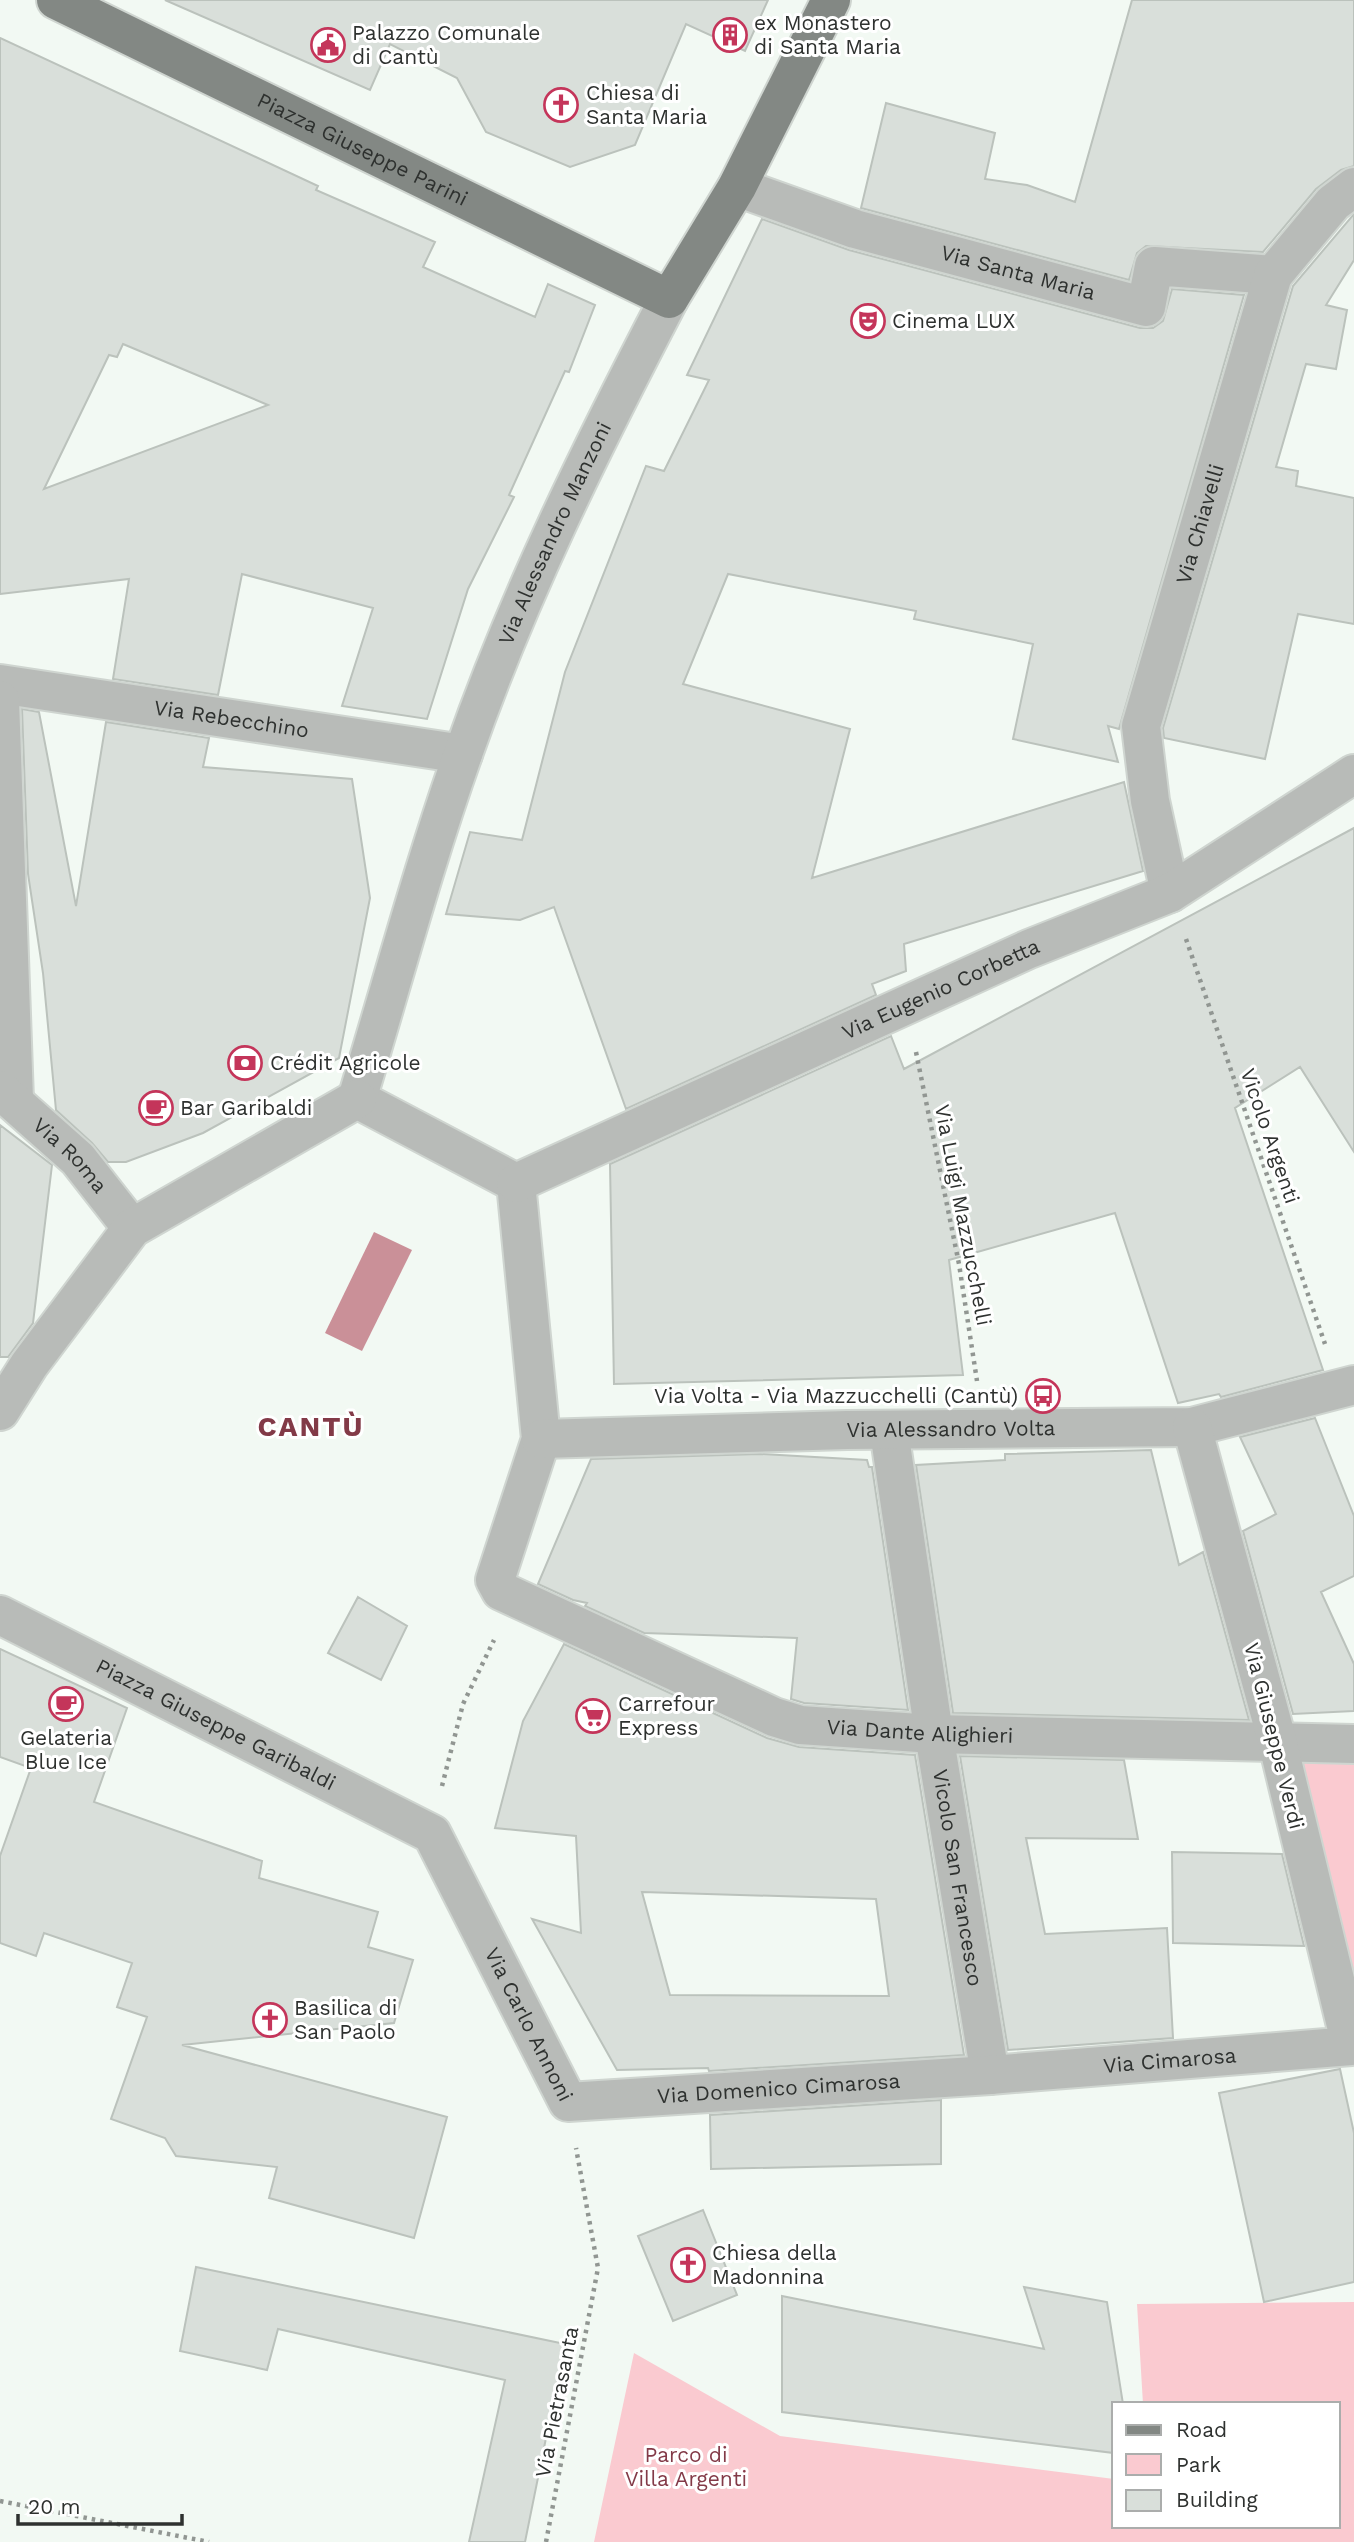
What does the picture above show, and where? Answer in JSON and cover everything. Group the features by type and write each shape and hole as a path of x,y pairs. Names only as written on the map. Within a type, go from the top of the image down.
{"main road":[{"name":"Piazza Giuseppe Parini","path":"56,0 669,299"},
{"name":"Via Alessandro Manzoni","path":"669,299 737,187 831,0"}],"street":[{"name":"Via Santa Maria","path":"737,187 855,229 1146,307 1154,266 1273,275"},
{"name":"Via Chiavelli","path":"1170,893 1150,801 1141,726 1273,275 1333,203 1354,187"},
{"name":"Via Alessandro Manzoni","path":"357,1099 463,754 526,590 589,452 669,299"},
{"name":"Via Rebecchino","path":"0,684 463,754"},
{"path":"0,700 7,1095"},
{"name":"Via Eugenio Corbetta","path":"516,1183 1029,950 1170,893 1354,774"},
{"name":"Via Roma","path":"7,1095 78,1159 132,1228"},
{"path":"0,1411 15,1359 132,1228 357,1099 516,1183 541,1439 495,1580 501,1591 514,1598"},
{"name":"Via Alessandro Volta","path":"541,1439 1192,1427 1347,1386"},
{"name":"Via Giuseppe Verdi","path":"1192,1427 1277,1740 1351,2046"},
{"name":"Vicolo San Francesco","path":"889,1431 934,1734 990,2075"},
{"name":"Via Dante Alighieri","path":"514,1598 774,1717 800,1726 934,1734 1277,1740 1354,1744"},
{"name":"Piazza Giuseppe Garibaldi","path":"0,1615 432,1833"},
{"name":"Via Carlo Annoni","path":"432,1833 568,2102"},
{"name":"Via Cimarosa","path":"990,2075 1351,2046"},
{"name":"Via Domenico Cimarosa","path":"568,2102 990,2075"}],"path":[{"name":"Vicolo Argenti","path":"1170,893 1347,1386"},
{"name":"Via Luigi Mazzucchelli","path":"907,1007 959,1264 985,1430"},
{"path":"432,1833 454,1729 463,1704 514,1598"},
{"name":"Via Carlo Annoni","path":"568,2102 598,2268"},
{"name":"Via Pietrasanta","path":"546,2542 598,2268"},
{"path":"0,2501 209,2542"}],"green space":[{"path":"1297,1756 1354,1759 1354,2050"},
{"name":"Parco di Villa Argenti","path":"1354,2302 1354,2542 594,2542 634,2353 780,2436 1112,2479 1112,2528 1340,2528 1340,2402 1143,2402 1137,2304"}],"shaded area":[{"path":"374,1232 412,1250 362,1351 325,1333"}],"building":[{"name":"Chiesa di Santa Maria","path":"165,0 768,0 745,51 686,24 635,145 570,167 486,132 457,78 390,44 370,90"},
{"path":"1132,0 1354,0 1354,166 1341,170 1316,189 1263,252 1146,246 1137,253 1129,280 861,208 886,103 995,133 985,179 1027,185 1075,202"},
{"path":"0,38 318,186 316,190 435,242 423,267 535,317 548,284 595,305 569,372 565,371 509,495 514,497 468,589 427,719 342,706 373,608 242,574 218,695 113,679 129,579 0,594","holes":["123,344 268,405 44,489 109,355 117,357"]},
{"path":"1354,214 1354,260 1326,305 1347,310 1336,369 1306,364 1276,467 1298,471 1296,486 1354,498 1354,624 1298,614 1265,759 1164,738 1163,728 1293,286"},
{"path":"762,219 849,250 1140,328 1153,328 1163,321 1172,289 1244,295 1119,729 1108,726 1118,762 1013,739 1033,644 914,619 916,611 728,574 683,684 850,729 812,878 1124,782 1143,871 904,944 906,971 872,984 876,995 626,1109 554,907 520,920 446,914 470,832 522,840 565,672 646,466 664,471 709,380 687,375"},
{"path":"22,709 39,712 76,906 106,722 209,738 203,767 352,779 370,898 339,1058 203,1133 126,1162 108,1162 92,1143 56,1110 43,973 28,874"},
{"path":"1354,828 1354,1152 1300,1067 1235,1108 1323,1370 1221,1397 1219,1394 1178,1403 1115,1213 949,1260 963,1375 614,1384 610,1164 891,1036 904,1069"},
{"path":"0,1125 52,1165 33,1323 8,1357 0,1357"},
{"path":"1315,1418 1354,1516 1354,1576 1321,1592 1354,1664 1354,1711 1293,1714 1243,1531 1276,1514 1240,1437"},
{"path":"1151,1450 1179,1565 1203,1552 1249,1720 953,1713 916,1465 1005,1460 1005,1454"},
{"path":"760,1454 867,1460 869,1467 872,1467 908,1710 804,1703 791,1699 797,1638 644,1633 585,1606 587,1603 573,1600 538,1584 591,1459"},
{"path":"358,1597 407,1626 381,1680 328,1653"},
{"path":"564,1644 767,1738 799,1747 915,1755 964,2055 709,2071 708,2068 617,2070 532,1919 581,1933 576,1836 495,1828 523,1721","holes":["642,1892 876,1899 889,1996 670,1995"]},
{"path":"0,1649 127,1708 94,1802 262,1861 259,1878 378,1912 368,1947 413,1960 394,2023 182,2045 447,2117 414,2238 269,2198 277,2167 176,2156 165,2138 111,2119 147,2017 117,2007 132,1963 44,1933 36,1956 0,1943 0,1856 31,1768 0,1757"},
{"path":"960,1756 1124,1760 1138,1839 1026,1838 1045,1934 1167,1928 1173,2038 1008,2050"},
{"path":"1172,1852 1282,1854 1304,1946 1173,1943"},
{"path":"1340,2069 1354,2133 1354,2282 1264,2302 1219,2093"},
{"path":"941,2100 941,2164 711,2169 710,2115"},
{"name":"Chiesa della Madonnina","path":"703,2210 737,2295 673,2321 638,2236"},
{"path":"196,2267 565,2344 525,2542 469,2542 505,2380 278,2329 267,2370 180,2351"},
{"path":"1024,2287 1107,2302 1123,2402 1112,2402 1112,2453 782,2412 782,2296 1044,2349"}],"place":[{"name":"ex Monastero di Santa Maria","path":"730,35"},
{"name":"Palazzo Comunale di Cantù","path":"328,45"},
{"name":"Chiesa di Santa Maria","path":"561,105"},
{"name":"Cinema LUX","path":"868,321"},
{"name":"Crédit Agricole","path":"245,1063"},
{"name":"Bar Garibaldi","path":"156,1108"},
{"name":"Via Volta - Via Mazzucchelli (Cantù)","path":"1043,1396"},
{"name":"Gelateria Blue Ice","path":"66,1704"},
{"name":"Carrefour Express","path":"593,1716"},
{"name":"Basilica di San Paolo","path":"270,2020"},
{"name":"Chiesa della Madonnina","path":"688,2265"}],"district":[{"name":"CANTÙ","path":"311,1426"}]}
